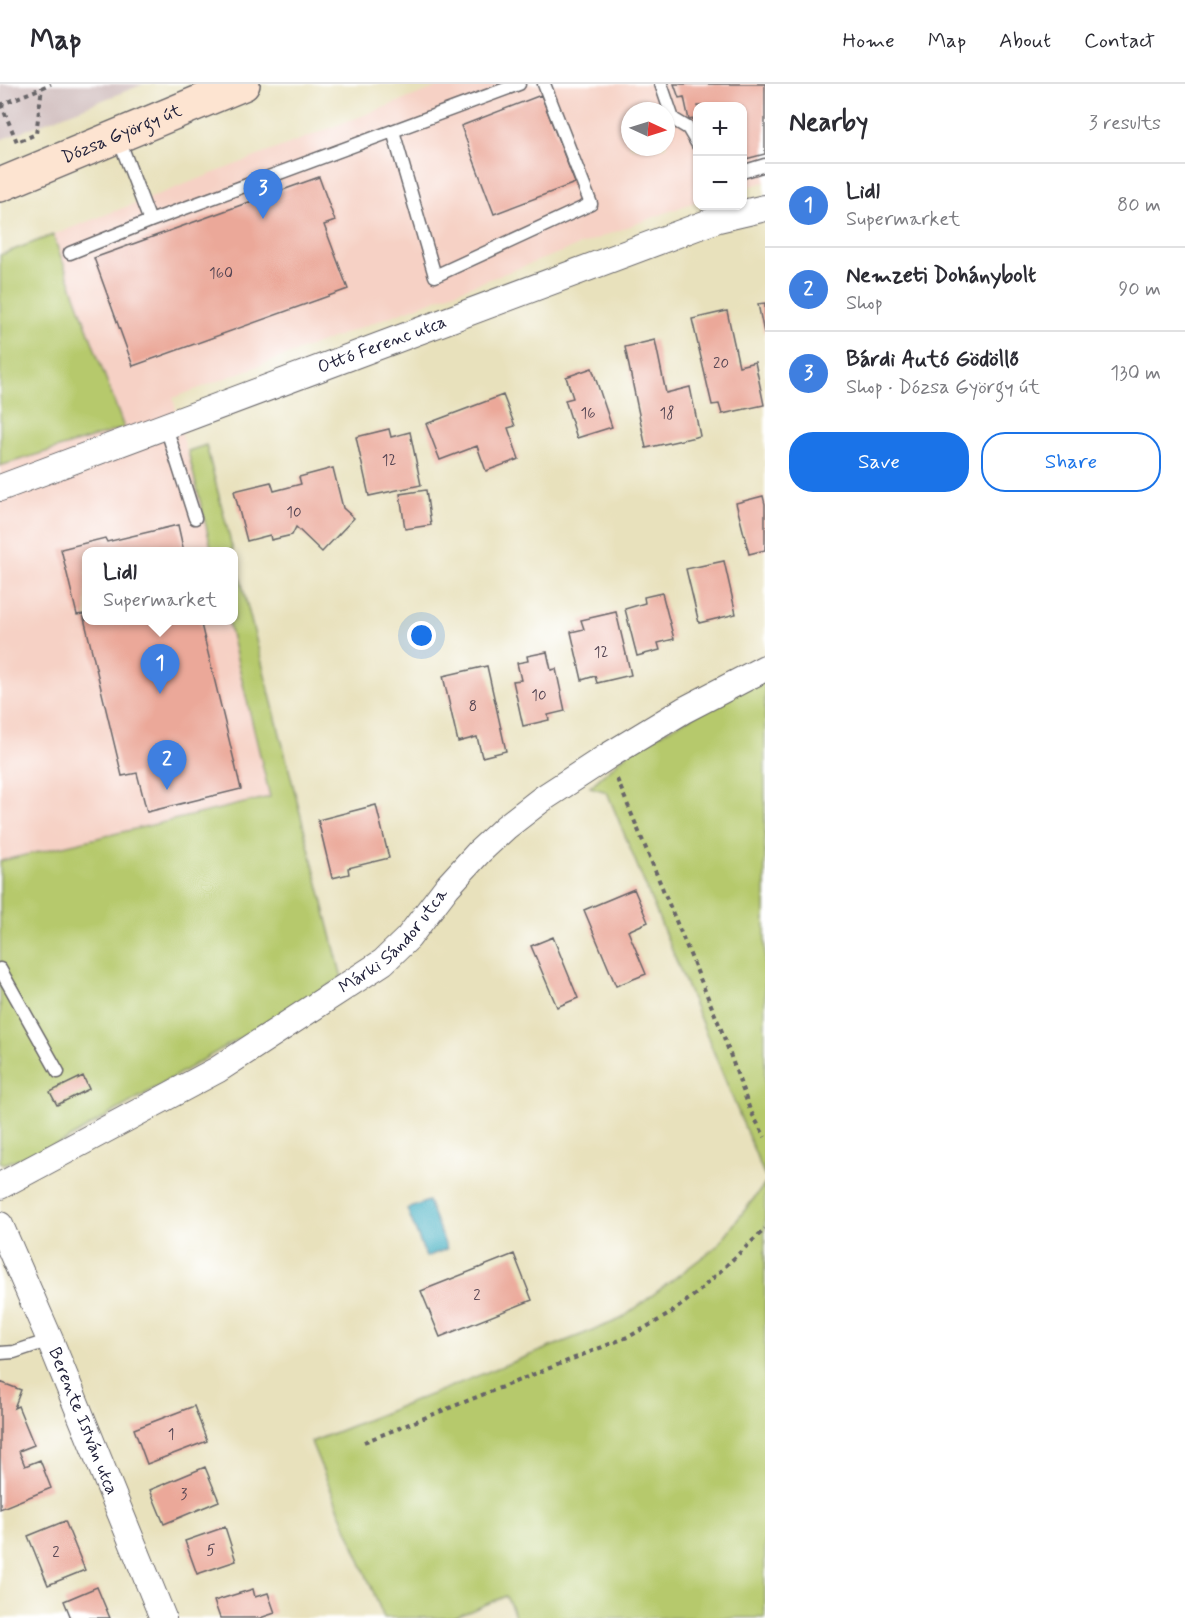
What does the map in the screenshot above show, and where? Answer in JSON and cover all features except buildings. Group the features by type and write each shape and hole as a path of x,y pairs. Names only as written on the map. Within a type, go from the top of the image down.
{"main road":[{"name":"Dózsa György út","path":"0,185 243,84"}],"street":[{"name":"Ottó Ferenc utca","path":"0,488 718,219 765,208"},
{"name":"Márki Sándor utca","path":"0,1186 218,1070 382,962 408,938 447,887 493,839 542,799 684,710 765,668"},
{"name":"Berente István utca","path":"0,1225 50,1340 163,1618"}],"lane":[{"path":"70,253 519,84"},
{"path":"393,131 435,276 591,204 544,84"},
{"path":"661,84 673,119 688,128 693,137"},
{"path":"118,136 150,221"},
{"path":"747,170 765,165"},
{"path":"166,427 195,518"},
{"path":"0,969 58,1072"},
{"path":"0,1353 14,1352 50,1340"}],"path":[{"path":"42,87 36,134 17,142 1,104 42,87 51,84"},
{"path":"608,756 721,1029 750,1110 765,1137"},
{"path":"364,1442 630,1336 668,1315 697,1293 765,1229"}],"shaded area":[{"path":"0,84 144,84 0,140"},
{"path":"445,84 765,84 765,182 747,187 747,102 693,102 693,203 173,398 211,547 82,547 82,625 229,625 270,797 0,861 0,466 124,428 53,235"}],"green space":[{"path":"53,235 124,428 0,466 0,255"},
{"path":"206,445 232,547 211,547 188,451"},
{"path":"238,569 342,978 63,1142 4,1164 0,1162 0,861 270,797 229,625 238,625"},
{"path":"765,677 765,1177 607,792 590,787 632,749"},
{"path":"765,1184 765,1618 516,1618 506,1596 454,1618 384,1618 311,1442 621,1319 717,1246"}],"water":[{"path":"428,1201 447,1249 426,1257 407,1209"}],"place":[{"name":"Bárdi Autó Gödöllő","path":"263,219"},
{"name":"Lidl","path":"160,694"},
{"name":"Nemzeti Dohánybolt","path":"167,790"}]}
